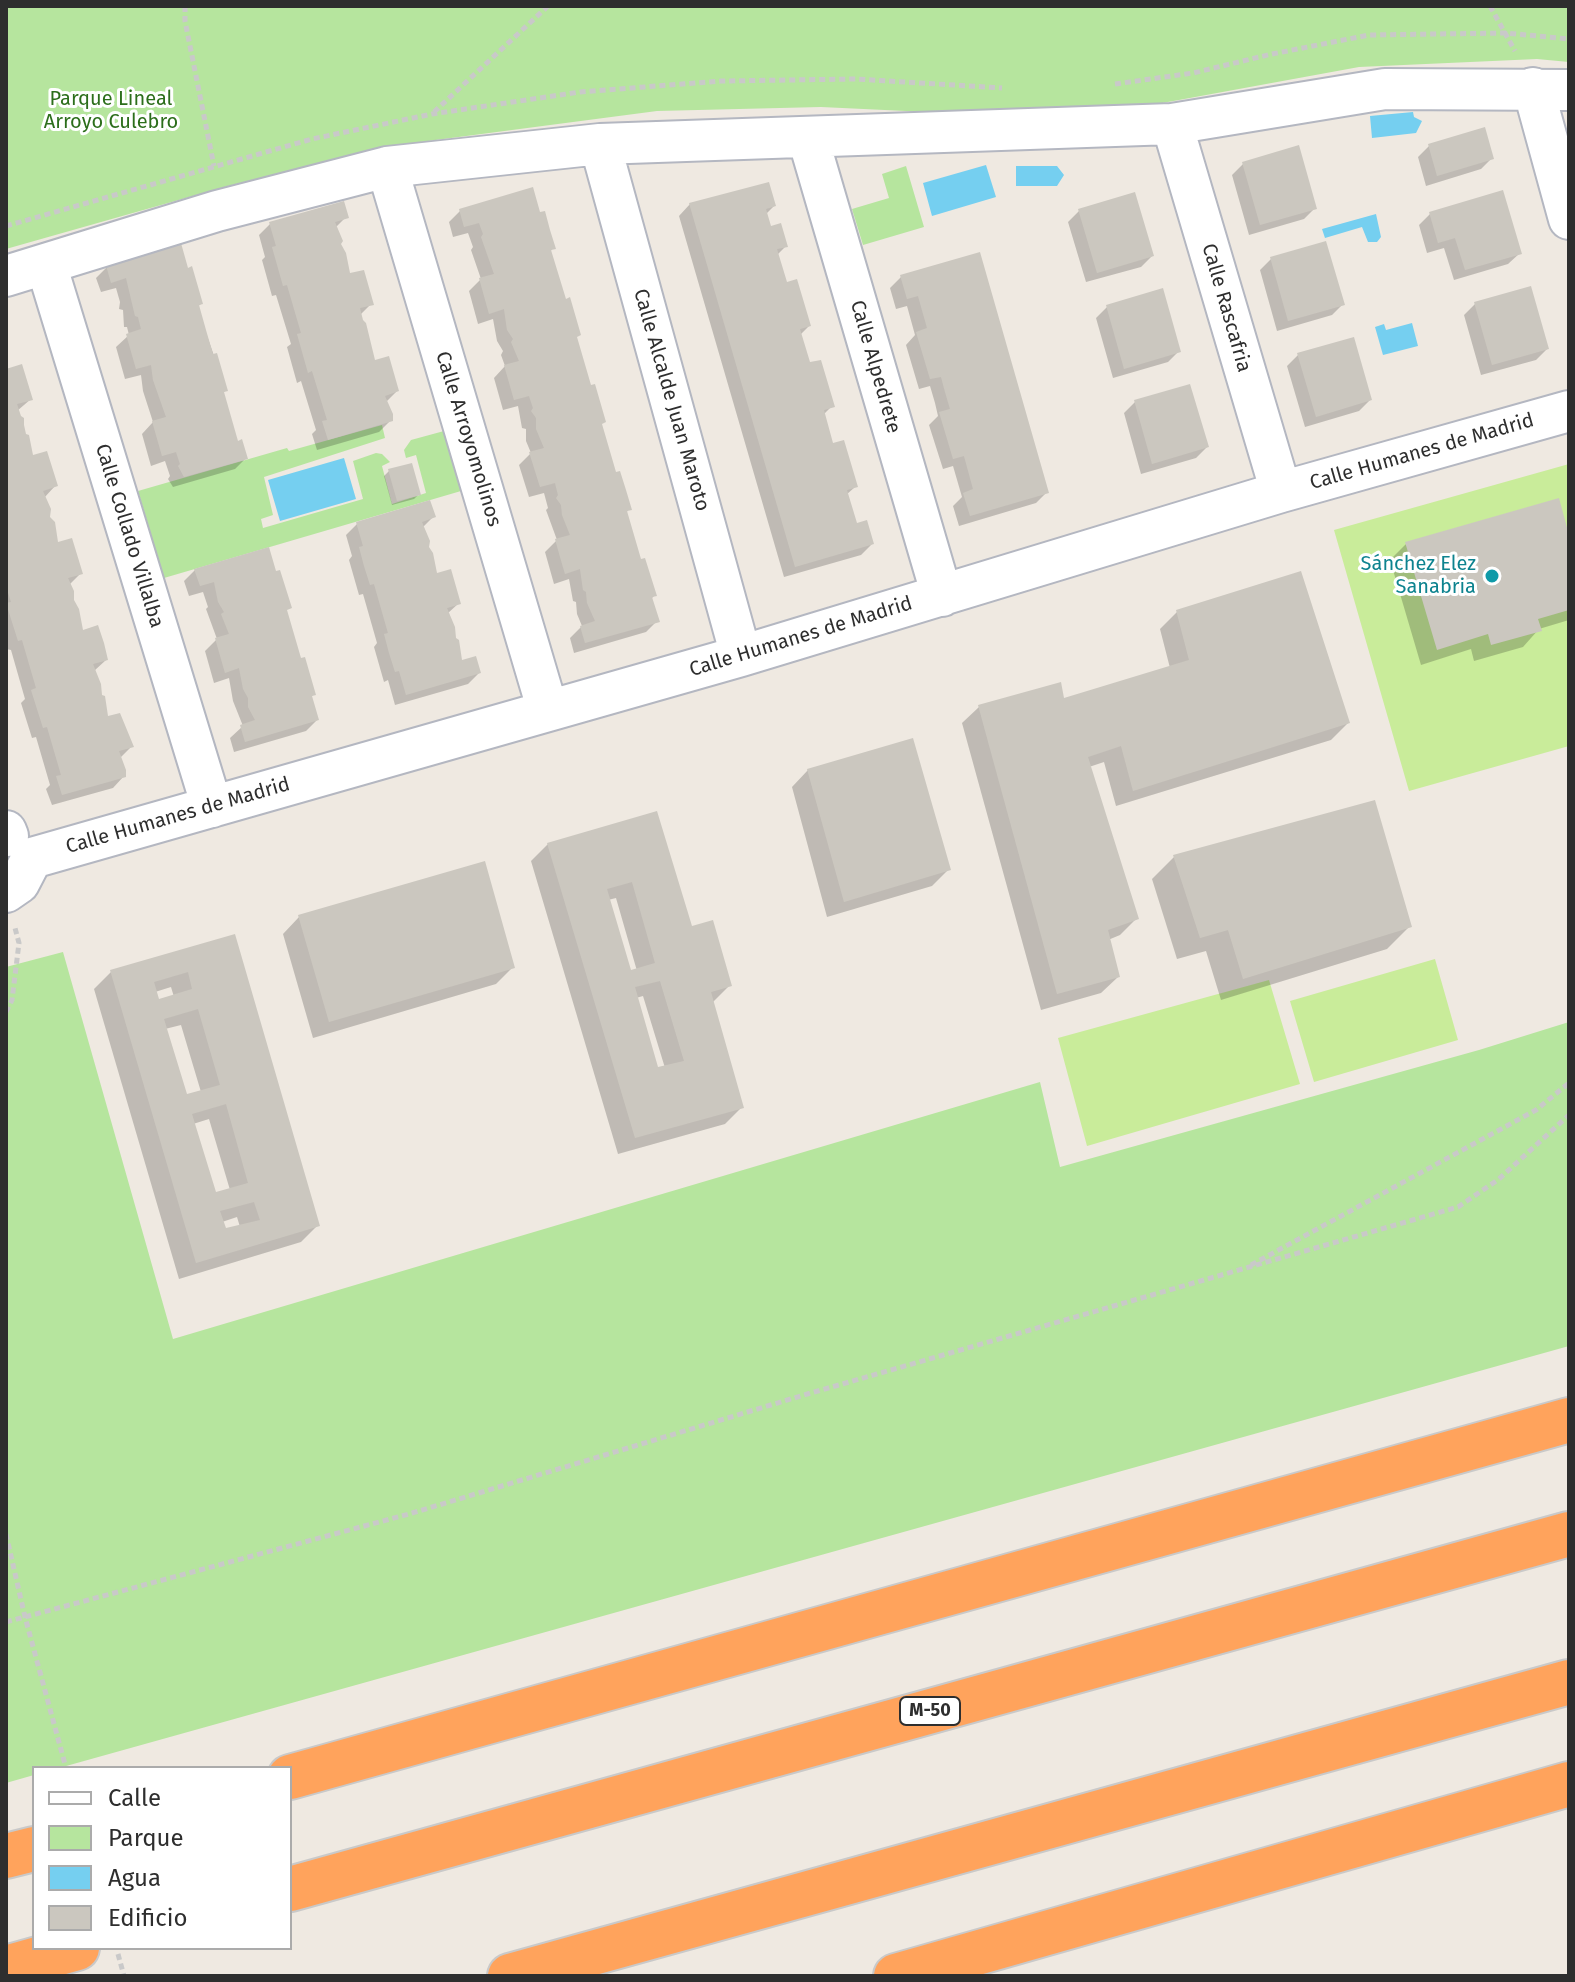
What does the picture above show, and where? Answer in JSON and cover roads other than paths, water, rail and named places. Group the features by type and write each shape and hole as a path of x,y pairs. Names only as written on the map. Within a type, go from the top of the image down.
{"highway":[{"path":"292,1776 1569,1420"},
{"name":"M-50","path":"292,1888 1569,1534"},
{"path":"510,1976 1569,1682"},
{"path":"896,1976 1569,1784"},
{"path":"6,1856 32,1850"},
{"path":"6,1968 70,1950"}],"street":[{"path":"6,276 217,211 387,167 600,144 1172,124 1385,89 1551,89 1569,219"},
{"name":"Calle Rascafria","path":"1172,124 1281,492"},
{"name":"Calle Alpedrete","path":"808,138 942,596"},
{"name":"Calle Alcalde Juan Maroto","path":"600,144 741,656"},
{"name":"Calle Arroyomolinos","path":"387,167 548,711"},
{"name":"Calle Collado Villalba","path":"46,264 212,807"},
{"name":"Calle Humanes de Madrid","path":"9,905 19,883 13,840 212,807 741,656 1281,492 1569,411"}],"water":[{"path":"1413,112 1414,117 1422,121 1416,133 1372,138 1370,116"},
{"path":"986,165 996,197 932,216 923,183"},
{"path":"1016,166 1057,166 1064,175 1057,186 1016,186"},
{"path":"1376,214 1381,237 1377,242 1368,242 1362,227 1325,238 1322,229"},
{"path":"1412,323 1418,346 1383,355 1375,327 1384,324 1386,330"},
{"path":"344,458 356,499 280,521 268,480"}],"place":[{"name":"Sánchez Elez Sanabria","path":"1492,576"}],"park label":[{"name":"Parque Lineal Arroyo Culebro","path":"111,110"}]}
